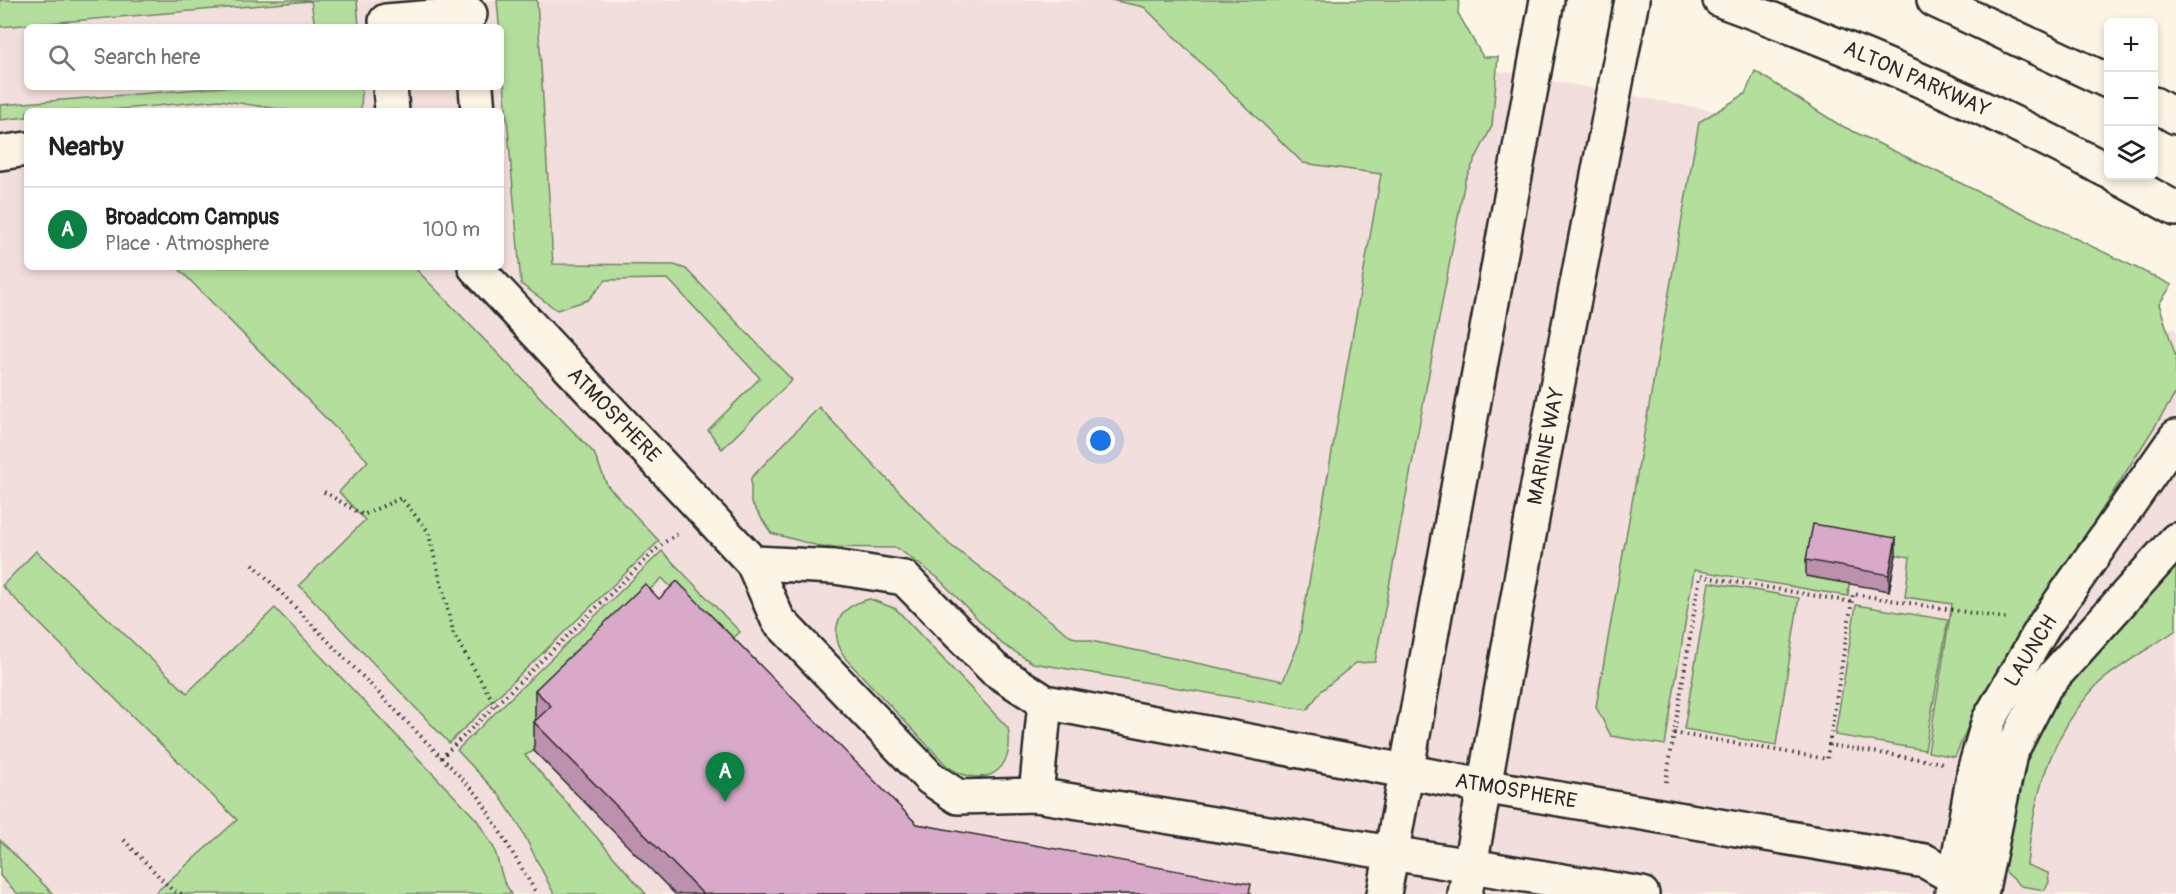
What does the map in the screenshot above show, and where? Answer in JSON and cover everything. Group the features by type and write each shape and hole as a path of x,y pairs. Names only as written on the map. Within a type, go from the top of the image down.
{"street":[{"path":"1384,894 1547,0"},
{"name":"MARINE WAY","path":"1467,879 1618,62 1632,0"},
{"name":"ALTON PARKWAY","path":"1720,0 1809,32 1955,95 2104,169"},
{"path":"1934,0 2104,79"},
{"path":"385,16 470,14"},
{"path":"390,90 392,108"},
{"path":"476,90 478,108"},
{"path":"2158,106 2176,117"},
{"path":"0,153 24,149"},
{"path":"2124,180 2176,208"},
{"name":"ATMOSPHERE","path":"487,274 753,563 778,620 930,778 958,797 1036,795 1392,852 1467,879 1642,894"},
{"name":"LAUNCH","path":"1968,888 1975,768 1989,720 2045,624 2176,436"},
{"name":"LAUNCH","path":"1968,888 2010,754 2045,686 2176,540"},
{"name":"ATMOSPHERE","path":"753,563 835,567 904,578 994,669 1045,702 1483,786 1660,814 1925,861 1968,888"},
{"path":"1036,795 1045,702"}],"path":[{"path":"324,492 363,515 401,498 428,531 454,635 496,706"},
{"path":"441,758 663,543 681,532"},
{"path":"253,564 478,795 537,894"},
{"path":"1660,814 1700,576 1852,602"},
{"path":"1674,733 1827,759 1853,594 2045,624"},
{"path":"1829,745 1975,768"},
{"path":"124,840 171,889 182,894"}],"shaded area":[{"path":"0,0 1118,0 1747,117 2176,331 2176,894 0,894"}],"green space":[{"path":"0,0 357,0 359,24 315,24 311,1 0,27"},
{"path":"497,0 537,0 553,264 674,265 686,269 792,380 722,449 708,430 760,378 668,279 606,280 588,300 557,310 521,284 504,83 504,24 499,24"},
{"path":"1111,0 1459,0 1458,13 1483,57 1498,57 1492,126 1465,180 1375,662 1356,663 1321,691 1307,710 1033,663 1002,644 938,578 897,548 822,547 771,533 751,502 751,478 819,407 949,544 1072,637 1283,681 1298,645 1381,174 1303,163 1144,7"},
{"path":"1755,71 1838,124 2172,285 2159,304 2176,357 2176,393 1975,710 1955,757 1928,752 1952,604 1905,597 1910,557 1813,540 1849,584 1848,596 1694,570 1665,745 1611,736 1596,707 1699,122 1745,94"},
{"path":"187,90 362,90 361,108 272,108 220,100 133,108 24,108 24,117 0,120 0,105"},
{"path":"180,270 417,270 594,453 607,485 659,541 449,743 299,585 365,520 339,492 368,461"},
{"path":"36,551 187,693 275,608 477,820 494,848 504,882 512,894 154,894 237,820 2,586"},
{"path":"662,551 740,632 727,644 662,578 566,670 551,734 534,751 525,755 646,894 554,894 519,825 499,795 457,750"},
{"path":"2176,564 2176,630 2097,685 2080,705 2055,747 2039,792 2027,865 2048,873 2049,882 2045,890 2021,886 2007,873 1998,860 1996,834 2043,699"},
{"path":"1709,582 1799,598 1776,745 1684,729"},
{"path":"870,599 896,609 1008,728 1007,756 1002,766 994,773 974,777 961,774 948,767 846,659 837,639 838,621 850,607"},
{"path":"1856,605 1948,620 1925,750 1835,735"},
{"path":"0,840 53,894 18,894 0,876"}],"building":[{"path":"1813,524 1896,538 1889,575 1806,560"},
{"path":"677,581 917,824 1251,884 1249,894 703,894 534,722 551,706 535,690 645,584 659,599"}],"place":[{"name":"Broadcom Campus","path":"725,802"}]}
